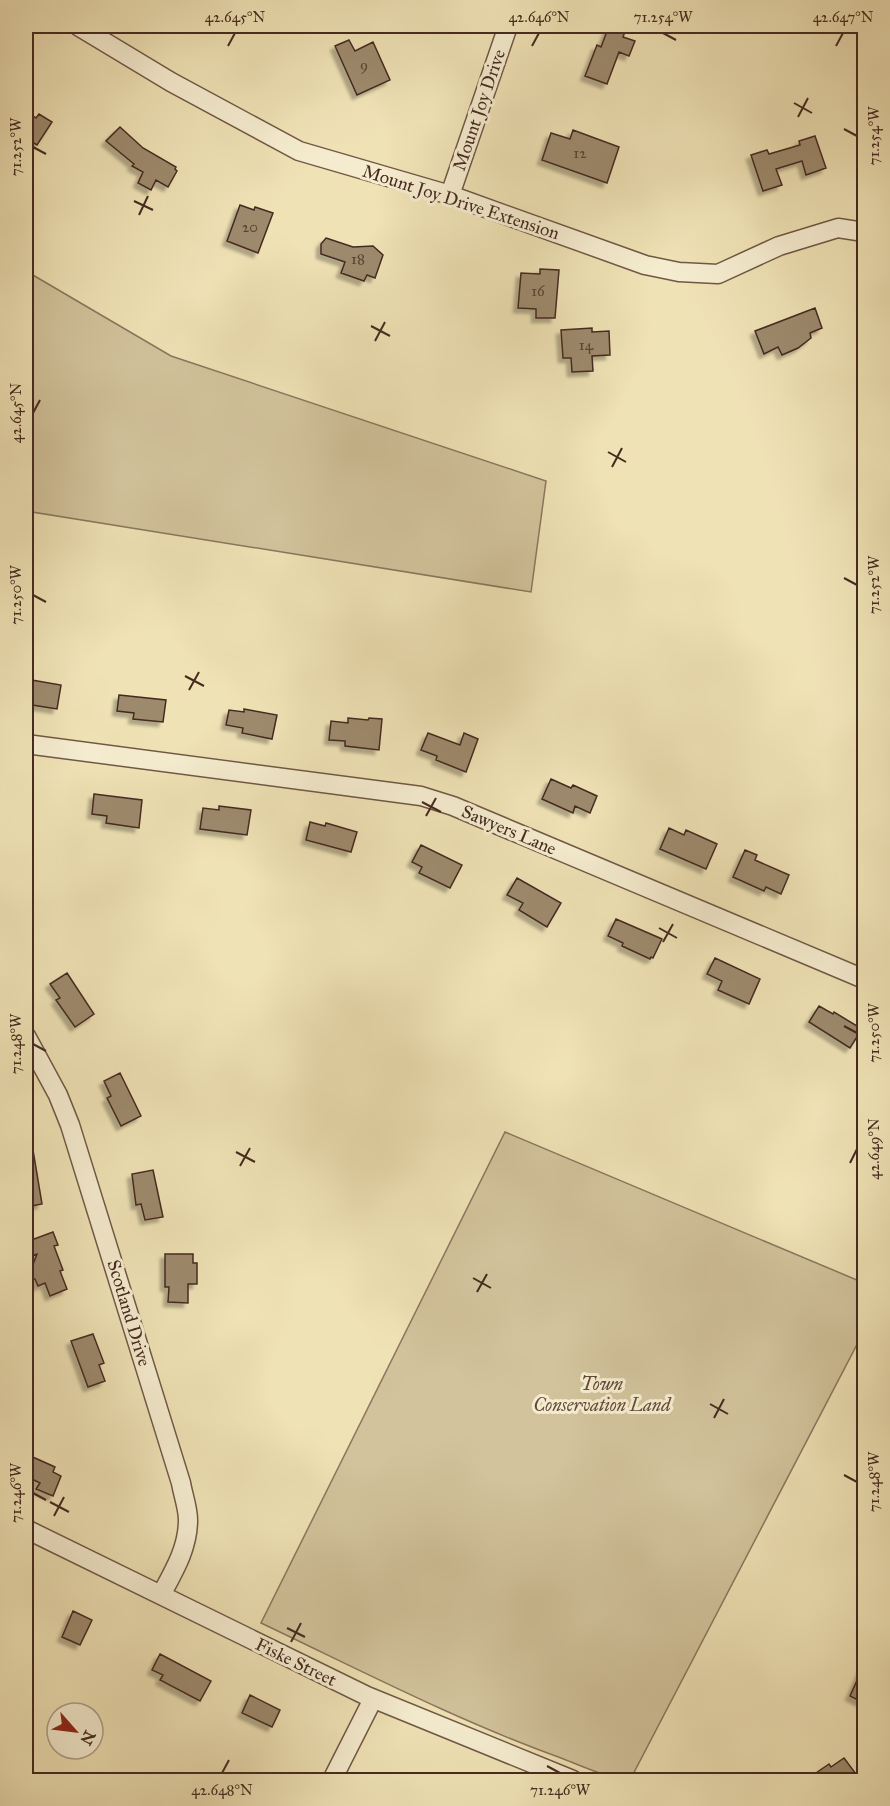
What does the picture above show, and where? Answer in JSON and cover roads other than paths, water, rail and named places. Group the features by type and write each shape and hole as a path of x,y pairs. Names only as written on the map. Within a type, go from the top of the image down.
{"street":[{"name":"Mount Joy Drive Extension","path":"78,26 171,82 299,151 450,195 645,265 679,272 718,274 779,246 838,228 864,232"},
{"name":"Mount Joy Drive","path":"450,195 508,26"},
{"name":"Sawyers Lane","path":"26,744 421,796 453,806 864,980"},
{"name":"Scotland Drive","path":"26,1035 58,1095 70,1125 181,1483 188,1518 186,1541 179,1561 161,1595"},
{"name":"Fiske Street","path":"26,1528 373,1699 573,1780"},
{"path":"332,1780 373,1699"}],"park label":[{"name":"Town Conservation Land","path":"602,1394"}]}
